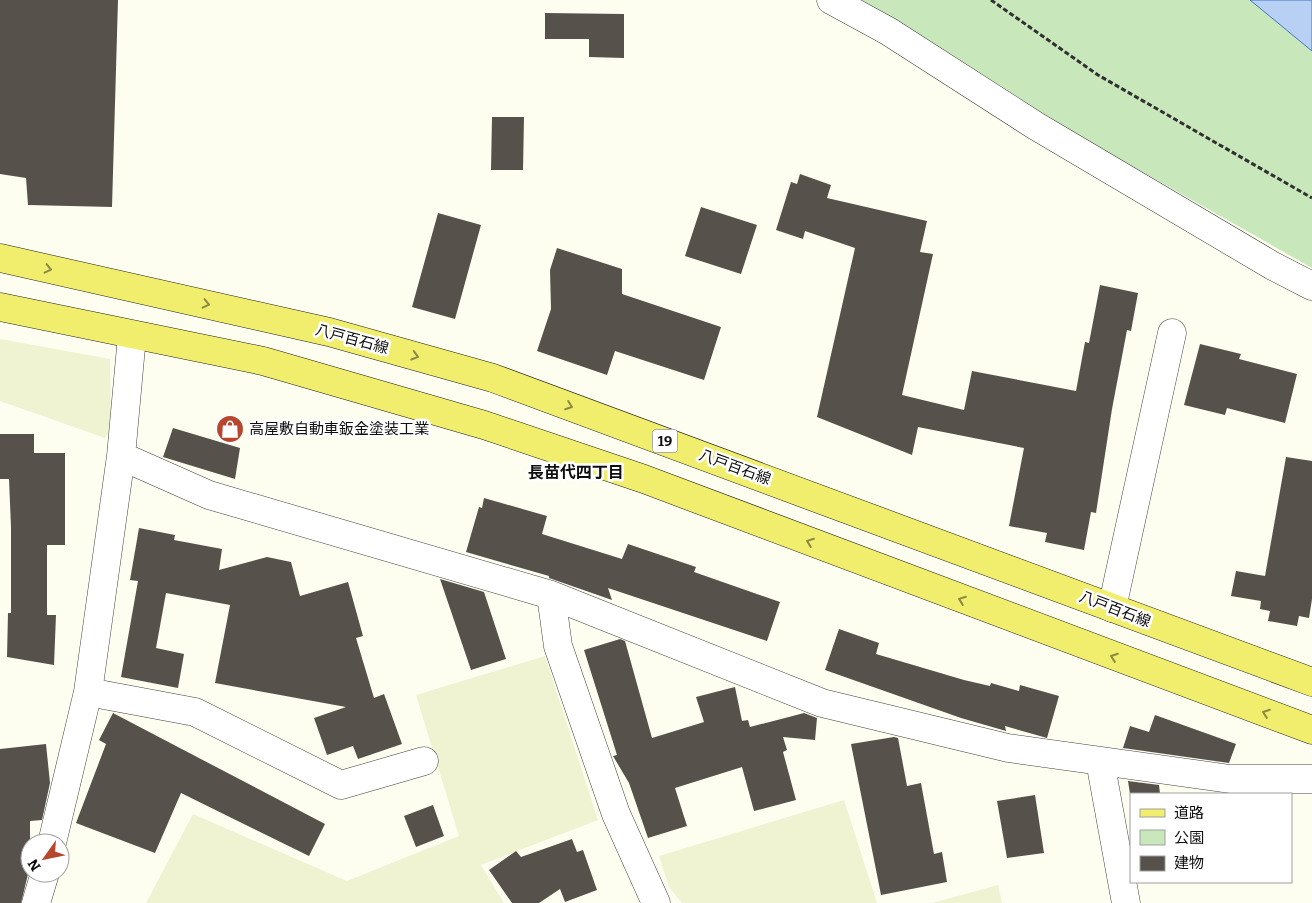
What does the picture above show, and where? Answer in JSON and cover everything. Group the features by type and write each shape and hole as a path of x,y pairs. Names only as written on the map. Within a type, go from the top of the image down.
{"main road":[{"name":"八戸百石線","path":"0,258 329,332 493,378 1312,682"},
{"path":"0,307 132,336 263,361 494,428 644,479 1312,730"}],"street":[{"path":"831,0 888,31 1044,131 1273,266 1312,286"},
{"path":"1112,608 1172,333"},
{"path":"54,833 88,692 121,456 132,336"},
{"path":"121,456 208,495 551,595 822,703 1008,748 1230,779 1312,779"},
{"path":"551,595 558,646 616,814 656,903"},
{"path":"88,692 195,712 341,785 424,761"},
{"path":"1100,761 1126,903"},
{"path":"36,903 42,883"}],"path":[{"path":"991,0 1098,75 1312,198"}],"green space":[{"path":"854,0 1250,0 1312,51 1312,268 1079,136 924,39"},
{"path":"0,339 110,359 111,429 105,438 0,401"},
{"path":"545,656 598,820 481,865 504,903 146,903 193,814 347,881 459,836 416,695"},
{"path":"844,800 877,903 682,903 669,887 659,856"},
{"path":"998,885 1002,903 932,903"}],"water":[{"path":"1250,0 1312,0 1312,51"}],"building":[{"path":"0,0 118,0 112,207 28,205 26,178 0,174"},
{"path":"545,13 624,14 624,58 589,57 589,39 545,39"},
{"path":"492,117 524,117 523,170 491,170"},
{"path":"800,174 831,185 827,198 927,221 920,252 933,254 902,395 964,410 972,371 1076,391 1085,342 1089,343 1100,285 1138,293 1131,331 1127,330 1112,409 1096,513 1091,512 1084,550 1045,542 1047,533 1009,526 1024,448 918,427 912,455 817,417 855,248 805,231 803,239 776,230 791,182 797,184"},
{"path":"701,207 757,225 741,274 685,256"},
{"path":"438,213 481,225 455,319 412,307"},
{"path":"557,248 622,269 622,294 721,327 704,380 615,351 607,375 537,351 551,309 550,270"},
{"path":"1200,344 1241,354 1239,359 1297,374 1285,423 1227,408 1225,415 1184,405"},
{"path":"173,428 240,448 235,479 163,457"},
{"path":"0,434 34,434 34,453 65,453 65,545 47,545 47,615 56,615 54,665 7,657 8,613 11,613 11,527 9,479 0,479"},
{"path":"1286,457 1312,461 1312,599 1309,618 1299,616 1297,626 1268,621 1270,611 1260,609 1261,601 1231,596 1236,571 1265,576"},
{"path":"484,498 547,516 542,534 622,559 628,544 696,567 694,572 780,602 767,641 608,588 612,600 549,578 549,576 466,552 479,507 482,508"},
{"path":"139,528 175,535 174,540 222,549 219,570 267,557 291,562 300,596 348,582 363,636 356,638 374,698 384,694 402,744 358,759 353,746 327,755 314,718 346,707 215,683 230,605 166,593 156,648 184,654 178,688 121,677 138,581 130,580"},
{"path":"440,579 484,592 506,659 471,670"},
{"path":"839,629 879,643 876,654 990,686 991,683 1019,691 1020,685 1059,696 1047,738 1005,726 1006,731 961,718 825,670"},
{"path":"620,639 625,641 652,738 704,722 696,697 735,687 742,721 748,720 750,727 804,713 817,718 815,740 783,737 787,750 783,752 796,800 754,811 742,767 675,788 687,826 648,838 629,783 613,756 617,755 584,650"},
{"path":"113,713 325,824 309,856 181,793 155,853 76,823 106,744 99,740"},
{"path":"1155,715 1236,744 1229,763 1123,748 1130,726 1149,732"},
{"path":"898,738 907,786 921,783 934,854 942,852 947,882 881,895 851,744"},
{"path":"46,744 50,783 42,820 30,821 30,833 20,833 20,883 26,883 21,903 0,903 0,749"},
{"path":"1128,781 1159,785 1160,793 1130,794"},
{"path":"1035,795 1044,853 1007,858 997,801"},
{"path":"433,805 444,836 416,847 404,816"},
{"path":"572,839 577,852 583,850 597,890 565,902 560,889 539,903 512,903 489,870 516,851 521,857"}],"place":[{"name":"高屋敷自動車鈑金塗装工業","path":"230,429"}],"district":[{"name":"長苗代四丁目","path":"576,472"}]}
